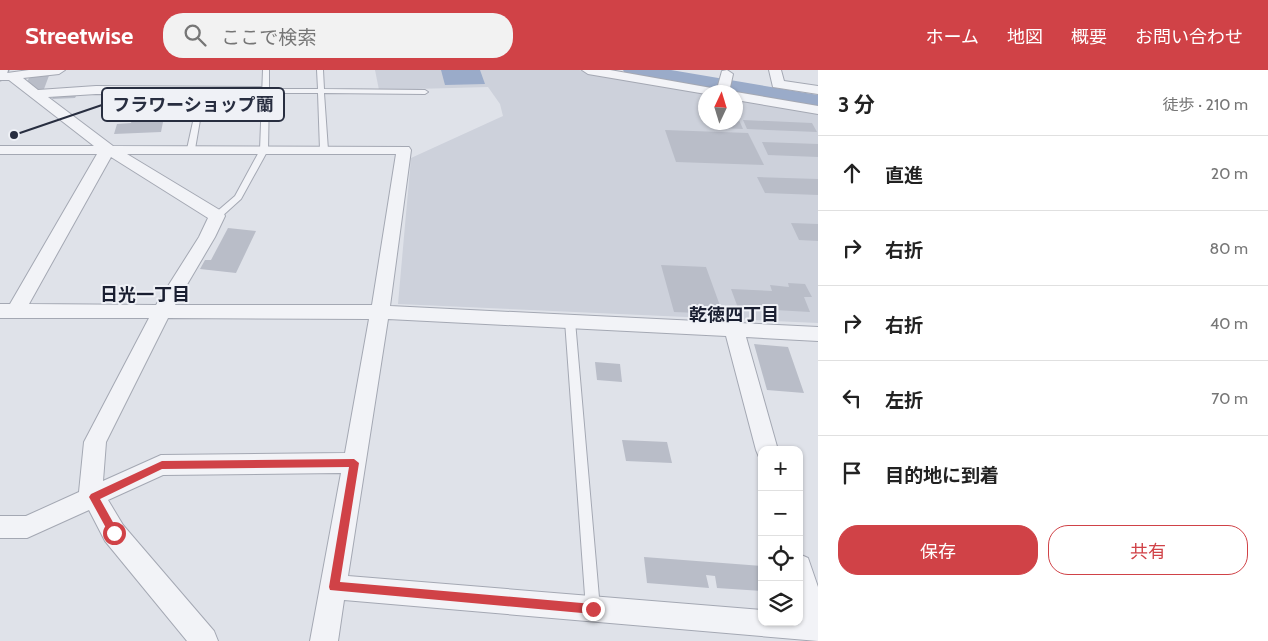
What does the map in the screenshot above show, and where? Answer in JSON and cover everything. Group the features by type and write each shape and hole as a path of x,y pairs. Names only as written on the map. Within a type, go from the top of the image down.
{"street":[{"path":"3,75 59,70"},
{"path":"588,70 698,89"},
{"path":"775,70 778,84 818,90"},
{"path":"725,85 730,72"},
{"path":"3,75 34,94 108,149 217,216 162,311 95,442 90,490 114,533 204,641"},
{"path":"34,94 96,90 265,92"},
{"path":"743,97 818,110"},
{"path":"8,311 108,149"},
{"path":"0,150 404,150 380,312 324,641"},
{"path":"8,311 380,312 818,334"},
{"path":"734,329 766,446"},
{"path":"0,527 27,527 162,465 354,463"},
{"path":"334,587 818,630 803,579"}],"lane":[{"path":"217,216 238,197 264,150 266,70"},
{"path":"320,70 324,150"},
{"path":"191,149 202,91"},
{"path":"265,92 425,92"},
{"path":"570,321 593,609"}],"shaded area":[{"path":"375,70 579,70 698,90 698,130 743,130 743,99 818,112 818,323 398,304 411,158 503,116 500,104 488,87 379,90"}],"water":[{"path":"441,70 480,70 485,84 445,85"}],"building":[{"path":"50,73 44,89 37,89 27,82 31,74"},
{"path":"78,92 75,98 52,99 55,93"},
{"path":"152,119 151,122 163,122 161,132 114,134 117,124 131,123 132,120"},
{"path":"743,120 812,123 817,132 747,129"},
{"path":"665,130 748,133 764,165 676,162"},
{"path":"762,142 818,144 818,157 768,155"},
{"path":"757,177 818,179 818,195 765,193"},
{"path":"791,223 818,224 818,241 799,240"},
{"path":"228,228 256,231 236,273 200,269 205,260 211,260"},
{"path":"661,265 706,267 723,314 674,312"},
{"path":"788,283 805,284 812,297 804,297 810,312 738,308 731,289 772,291 770,285 789,287"},
{"path":"754,344 788,347 804,393 767,390"},
{"path":"595,362 620,364 622,382 597,380"},
{"path":"622,440 667,442 672,463 626,461"},
{"path":"644,557 758,566 758,591 717,588 715,576 706,575 709,588 647,583"}],"waterway":[{"path":"634,70 818,102"}],"place":[{"name":"フラワーショップ蘭","path":"14,135"}],"district":[{"name":"日光一丁目","path":"145,295"},
{"name":"乾徳四丁目","path":"734,315"}],"route":[{"path":"114,533 94,497 162,465 354,463 334,587 593,609"}]}
